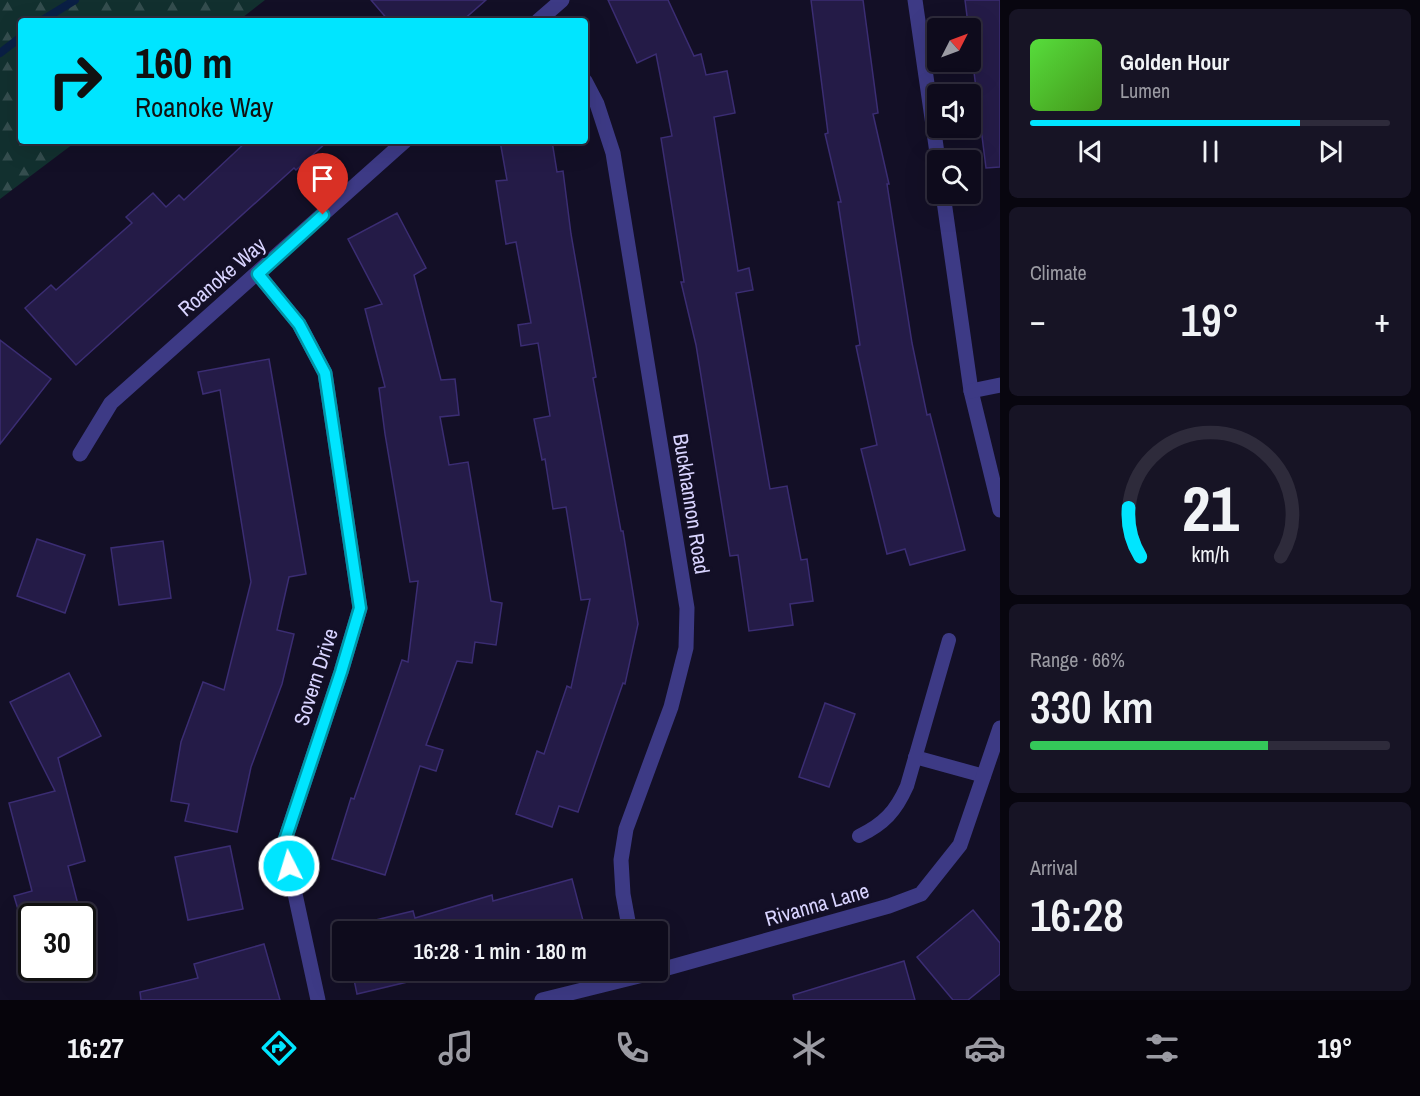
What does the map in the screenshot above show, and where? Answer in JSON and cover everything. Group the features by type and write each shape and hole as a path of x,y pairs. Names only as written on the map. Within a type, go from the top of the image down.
{"street":[{"path":"545,18 562,0"},
{"path":"915,0 937,150"},
{"name":"Buckhannon Road","path":"588,87 597,104 613,153 687,608 686,648 671,707 626,829 621,860 623,894 628,921"},
{"name":"Roanoke Way","path":"80,454 111,403 402,144"},
{"path":"944,204 971,391 1000,510"},
{"name":"Sovern Drive","path":"258,274 299,324 325,373 360,608 284,843 318,1000"},
{"path":"971,391 1000,386"},
{"name":"Rivanna Lane","path":"668,966 889,906 921,894 960,845 1000,728"},
{"name":"Rivanna Lane","path":"542,1000 612,981"}],"lane":[{"path":"859,836 879,826 898,805 915,757 949,640"},
{"path":"915,757 984,776"}],"green space":[{"path":"0,0 265,0 242,18 18,18 18,144 73,144 0,199"}],"building":[{"path":"371,0 486,0 465,18 386,18"},
{"path":"608,0 668,0 694,56 701,54 706,75 727,71 735,113 714,117 738,271 749,268 753,290 736,293 770,489 787,486 801,560 807,559 813,601 790,604 793,625 749,631 738,555 730,556 696,345 681,282 684,282 661,138 672,136 656,54 637,63"},
{"path":"811,0 863,0 878,113 873,114 889,184 887,184 912,343 927,415 930,414 965,550 910,565 905,549 887,554 861,449 877,445 856,346 860,345 838,202 841,202 825,134 828,133"},
{"path":"965,0 1000,0 1000,167 986,168 981,128 981,84 976,84 974,72 981,72 981,18 967,18"},
{"path":"244,144 325,144 296,170 294,168 76,365 25,308 51,285 56,290 132,223 126,217 153,193 166,207 179,195 184,200"},
{"path":"501,144 552,144 557,172 563,171 571,234 596,377 593,378 621,531 623,531 638,624 625,684 623,683 578,812 559,806 552,827 516,814 537,751 544,754 567,686 571,688 590,599 581,600 566,507 553,509 545,459 542,460 534,419 550,416 538,343 521,346 518,325 531,323 516,242 506,244 496,181 507,180"},
{"path":"397,213 426,268 414,275 441,380 455,379 459,415 440,417 449,465 468,462 491,601 502,603 496,645 475,642 472,663 457,661 426,745 443,750 436,771 420,766 385,875 332,859 351,798 354,799 402,660 408,662 418,581 410,582 379,388 385,387 365,309 382,304 348,239"},
{"path":"0,340 51,379 0,444"},
{"path":"269,359 306,574 289,577 277,630 294,634 282,684 251,767 237,832 185,821 189,804 171,801 181,742 203,682 224,690 251,582 220,390 203,394 198,372"},
{"path":"37,539 85,555 65,613 17,596"},
{"path":"163,541 171,598 119,605 111,548"},
{"path":"69,673 101,736 58,758 85,861 68,866 78,903 18,903 18,909 14,896 32,891 9,803 55,791 10,702"},
{"path":"825,703 855,714 829,787 799,777"},
{"path":"230,846 243,909 188,920 175,857"},
{"path":"572,879 583,921 371,921 413,911 415,918 492,895 493,901"},
{"path":"973,910 1000,943 1000,974 968,1000 953,1000 917,957"},
{"path":"264,944 280,1000 141,1000 140,992 198,978 194,964"},
{"path":"904,961 915,1000 794,1000 793,995"},
{"path":"354,981 412,981 357,994"}],"waterway":[{"path":"46,18 75,0"},
{"path":"0,53 18,39"}],"route":[{"path":"289,866 284,843 360,608 325,373 299,324 258,274 323,215"}]}
